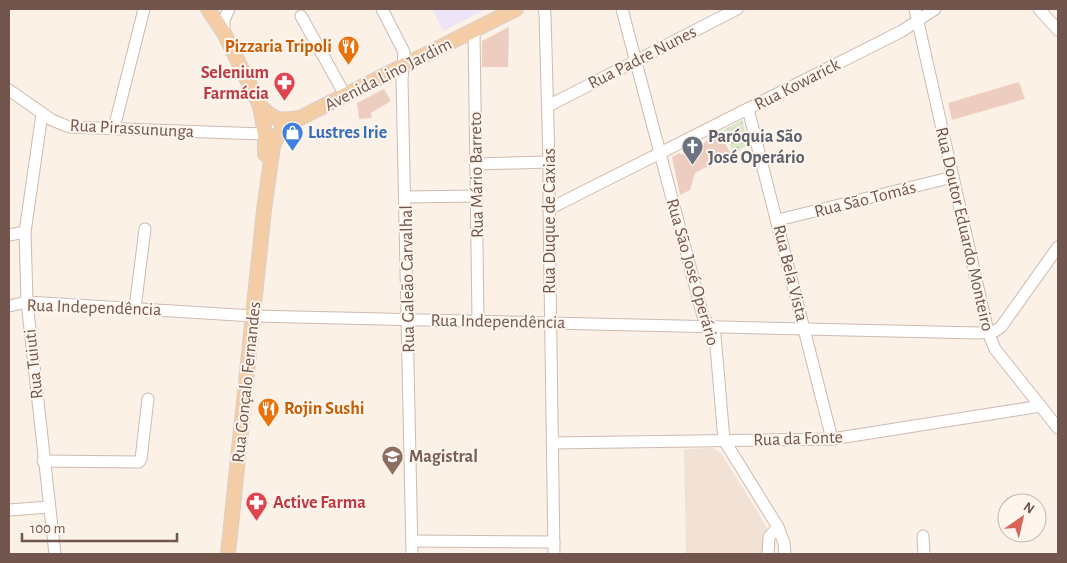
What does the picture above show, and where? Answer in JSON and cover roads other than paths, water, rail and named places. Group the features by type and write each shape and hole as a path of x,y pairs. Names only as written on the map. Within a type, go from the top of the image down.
{"main road":[{"name":"Rua Gonçalo Fernandes","path":"208,9 224,33 260,106 265,134 264,210"},
{"name":"Avenida Lino Jardim","path":"260,106 270,116 278,120 300,118 516,9"},
{"name":"Rua Gonçalo Fernandes","path":"228,554 264,210 274,140 282,130 300,118"}],"street":[{"path":"114,128 144,9"},
{"path":"224,33 224,20 229,9"},
{"name":"Rua Galeão Carvalhal","path":"382,9 404,52 402,79 406,197 406,320 412,554"},
{"name":"Rua Duque de Caxias","path":"544,9 550,162 548,209 554,554"},
{"name":"Rua São José Operário","path":"622,9 703,316 715,335 724,440 778,527 784,543 784,554"},
{"name":"Rua Padre Nunes","path":"548,106 737,9"},
{"name":"Rua Doutor Eduardo Monteiro","path":"915,9 988,332 995,349 1058,428"},
{"name":"Rua Kowarick","path":"548,209 918,21 935,9"},
{"path":"1039,9 1058,30"},
{"path":"301,16 345,95"},
{"name":"Rua Mário Barreto","path":"474,30 478,320"},
{"name":"Rua Pirassununga","path":"9,90 42,114 60,124 69,126 265,134"},
{"name":"Rua Bela Vista","path":"748,108 832,438"},
{"name":"Rua Tuiuti","path":"42,114 25,232 27,302 55,554"},
{"path":"476,164 550,162"},
{"name":"Rua São Tomás","path":"778,220 953,177"},
{"path":"406,197 476,196"},
{"path":"135,308 145,230"},
{"path":"9,235 25,232"},
{"path":"988,332 1001,327 1058,247"},
{"name":"Rua Independência","path":"9,306 27,302 253,316 988,332"},
{"path":"44,461 140,462 148,399"},
{"name":"Rua da Fonte","path":"552,443 832,438 1041,406"},
{"path":"9,510 49,507"},
{"path":"768,554 769,537 778,527"},
{"path":"923,536 924,554"},
{"path":"412,541 554,542"}],"place":[{"name":"Pizzaria Tripoli","path":"348,65"},
{"name":"Selenium Farmácia","path":"285,101"},
{"name":"Lustres Irie","path":"292,151"},
{"name":"Paróquia São José Operário","path":"692,165"},
{"name":"Rojin Sushi","path":"268,427"},
{"name":"Magistral","path":"393,475"},
{"name":"Active Farma","path":"257,521"}]}
